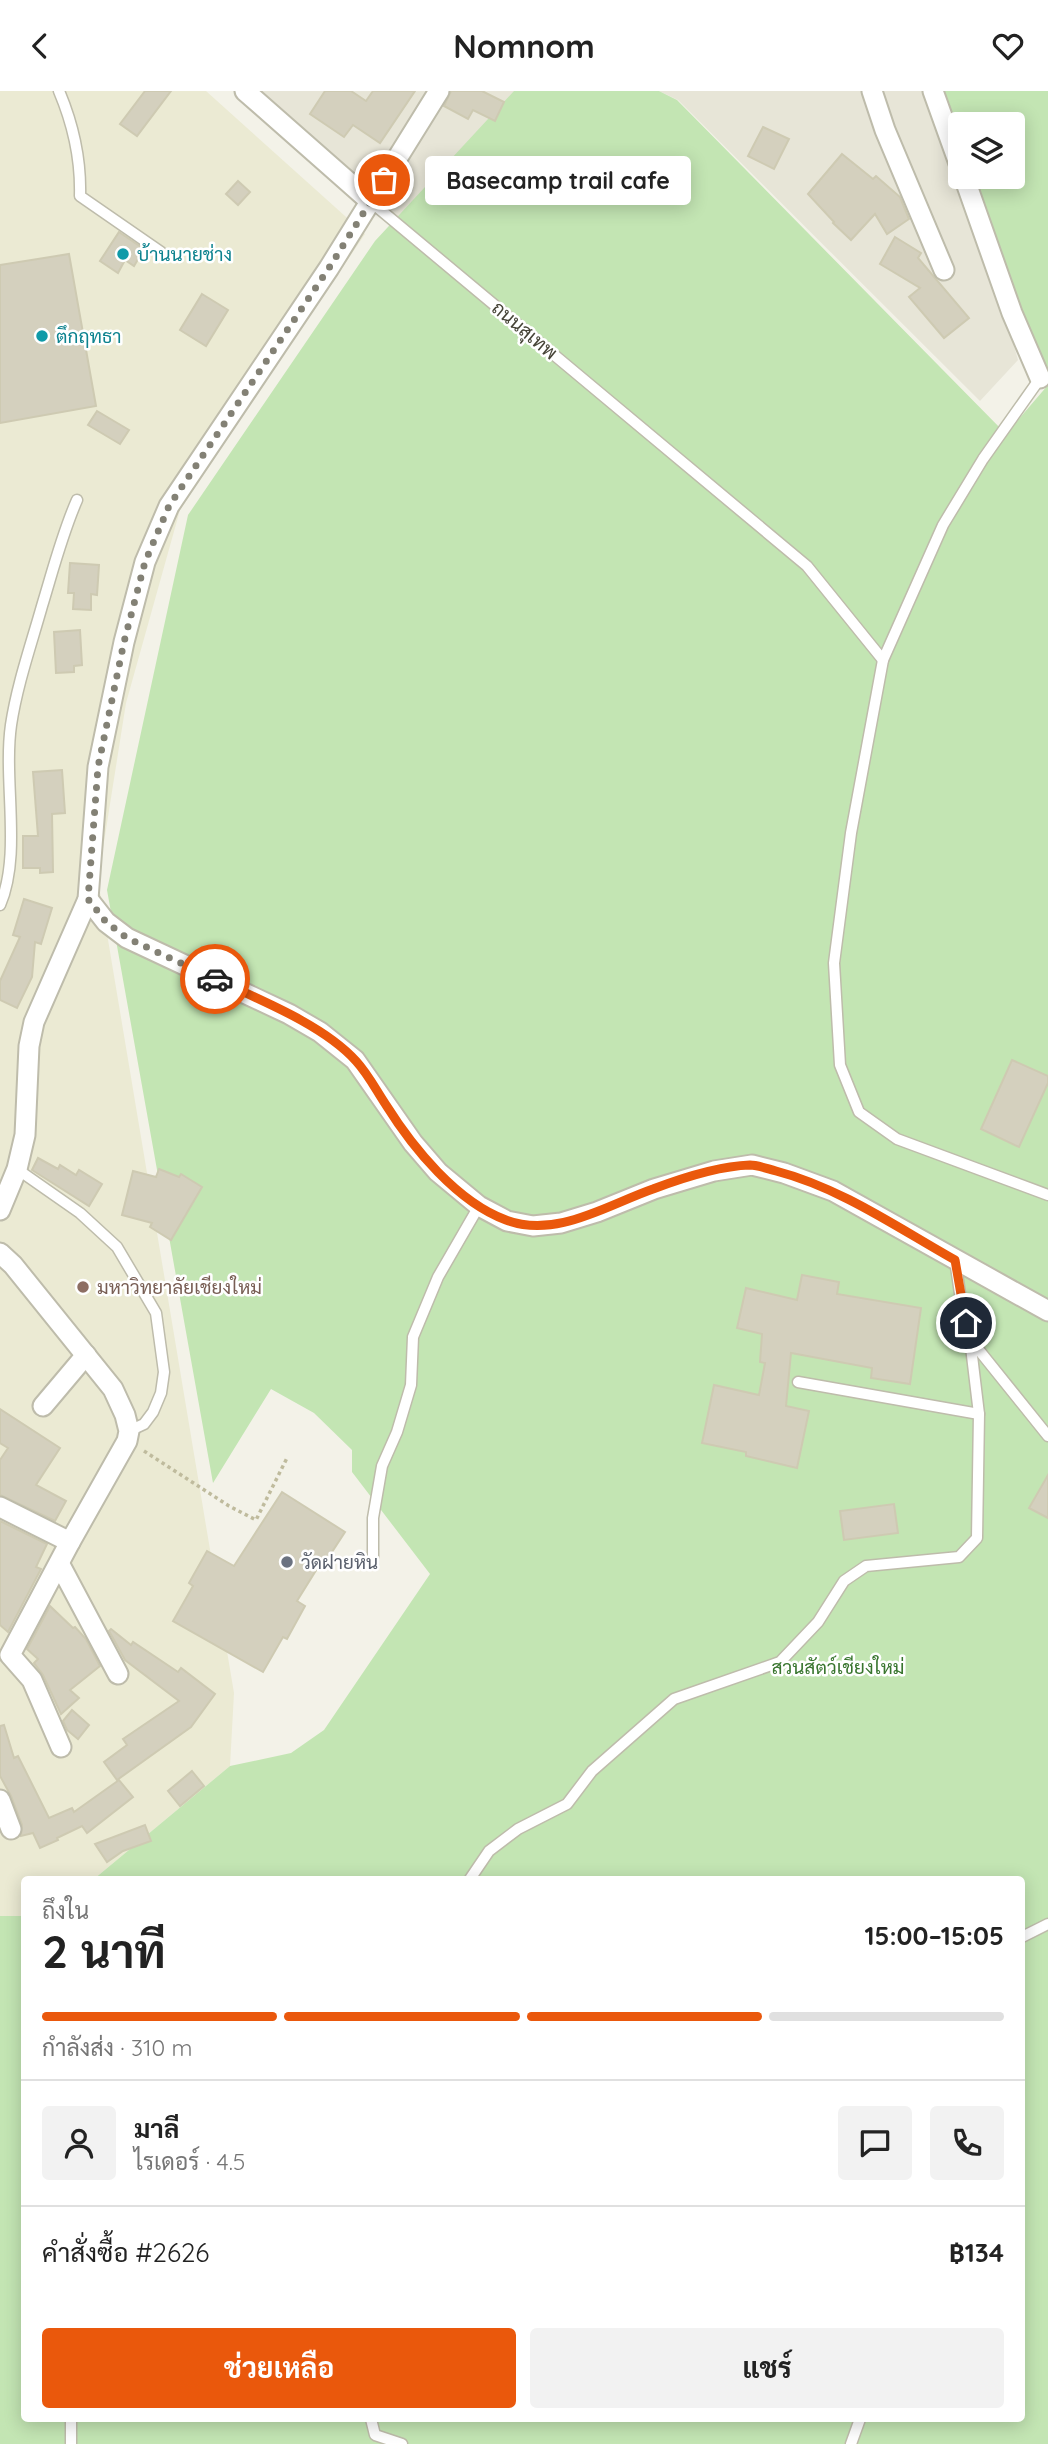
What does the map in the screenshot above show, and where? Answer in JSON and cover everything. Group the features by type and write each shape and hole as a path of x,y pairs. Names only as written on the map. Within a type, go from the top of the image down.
{"street":[{"name":"ถนนสุเทพ","path":"245,91 371,202"},
{"path":"0,1210 17,1169 25,1135 29,1046 34,1023 88,899 98,767 124,642 145,562 169,506 192,469 281,340 439,91"},
{"path":"872,91 885,130 944,270"},
{"path":"933,91 948,133"},
{"path":"968,189 1012,313 1044,376"},
{"path":"88,899 106,922 127,938 289,1014 320,1032 355,1060 413,1143 438,1172 479,1206 507,1221 533,1226 561,1223 654,1189 714,1171 752,1165 784,1173 833,1191 1048,1311"},
{"path":"0,1253 13,1265 113,1389 125,1415 128,1436 10,1655 32,1680 61,1747"},
{"path":"43,1406 86,1355"},
{"path":"0,1507 69,1542"},
{"path":"60,1565 118,1674"},
{"path":"0,1800 11,1829"}],"lane":[{"path":"59,91 73,135 80,196 160,252"},
{"name":"ถนนสุเทพ","path":"371,202 807,566 883,660"},
{"path":"1044,376 983,459 943,525 883,660 851,833 834,963 840,1065 859,1112 897,1139 1048,1195"},
{"path":"0,905 6,890 10,838 8,776 11,725 26,662 66,524 77,500"},
{"path":"17,1169 80,1213 117,1247 156,1313 164,1372 161,1393 153,1412 144,1424 128,1436"},
{"path":"373,1557 373,1518 382,1466 397,1432 411,1385 412,1336 438,1277 479,1206"},
{"path":"472,1876 489,1851 518,1829 567,1804 592,1771 674,1699 780,1662 818,1622 844,1581 866,1566 959,1556 977,1538 979,1414 970,1339 955,1260"},
{"path":"970,1339 1048,1436"},
{"path":"798,1382 979,1414"},
{"path":"1025,1936 1048,1924"},
{"path":"71,2422 71,2444"},
{"path":"372,2422 375,2435 402,2444"},
{"path":"850,2444 859,2422"}],"path":[{"path":"128,1436 229,1506 256,1520 287,1458"}],"shaded area":[{"name":"มหาวิทยาลัยเชียงใหม่","path":"0,91 206,91 365,234 180,510 126,703 98,880 234,1693 230,1766 98,1876 21,1876 21,1959 0,1987"},
{"path":"251,91 526,91 517,325"},
{"path":"659,91 938,91 948,122 948,189 970,189 1018,360 980,401 678,100"}],"green space":[{"name":"สวนสัตว์เชียงใหม่","path":"514,91 659,91 677,100 1006,434 1048,385 1048,2444 0,2444 0,1916 21,1916 21,2422 1025,2422 1025,1876 98,1876 230,1766 291,1753 324,1730 430,1574 352,1472 352,1450 314,1413 271,1389 213,1483 107,890 188,515 375,241"},
{"path":"938,91 1048,91 1048,373 971,189 1025,189 1025,112 948,112 948,121"}],"building":[{"path":"145,91 171,91 137,136 120,124"},
{"path":"325,91 351,91 366,101 373,91 415,91 380,143 353,125 344,137 310,114"},
{"path":"451,91 482,91 504,102 495,121 473,110 468,119 444,106"},
{"path":"763,127 789,139 774,169 748,156"},
{"path":"842,154 873,179 876,176 900,197 909,219 887,234 875,214 851,240 833,223 808,194"},
{"path":"238,181 250,192 238,205 226,194"},
{"name":"บ้านนายช่าง","path":"119,232 144,249 134,266 125,260 118,273 100,261"},
{"path":"895,237 921,253 918,258 969,318 944,338 909,297 920,288 880,264"},
{"name":"ตึกฤทธา","path":"69,254 96,406 0,423 0,265"},
{"path":"202,294 228,310 206,346 180,330"},
{"path":"97,411 129,430 120,444 88,425"},
{"path":"70,563 99,565 97,595 91,594 91,610 73,609 74,593 68,593"},
{"path":"80,630 82,665 74,666 74,672 56,673 54,632"},
{"path":"62,770 65,813 52,814 53,872 40,873 40,868 23,868 23,836 38,836 33,772"},
{"path":"24,899 52,908 41,944 35,942 32,977 17,1008 0,1000 0,981 20,937 13,935"},
{"path":"1012,1060 1048,1076 1048,1083 1019,1147 981,1129"},
{"path":"38,1158 58,1169 60,1165 76,1175 79,1170 102,1184 89,1206 32,1170"},
{"path":"159,1169 179,1177 181,1174 202,1187 171,1240 150,1227 152,1223 122,1215 133,1171 156,1177"},
{"path":"802,1275 839,1282 837,1294 921,1308 910,1384 871,1378 872,1368 791,1353 786,1406 809,1411 797,1468 746,1456 746,1452 702,1443 714,1385 759,1395 765,1363 760,1362 762,1334 737,1328 746,1288 797,1300"},
{"path":"0,1409 60,1448 36,1485 66,1501 55,1521 0,1495 0,1460 8,1448 0,1443"},
{"path":"1048,1475 1048,1518 1029,1508"},
{"path":"282,1492 345,1532 328,1558 325,1556 297,1601 305,1606 287,1639 283,1637 263,1672 173,1621 193,1586 189,1583 207,1551 234,1566"},
{"path":"894,1504 898,1533 844,1540 840,1511"},
{"path":"0,1521 47,1544 36,1567 41,1569 8,1632 0,1625"},
{"path":"50,1606 86,1639 100,1666 70,1690 79,1698 61,1714 43,1675 34,1663 38,1659 27,1649"},
{"path":"111,1629 131,1645 133,1642 178,1672 181,1668 215,1694 191,1727 117,1780 104,1762 127,1745 123,1739 179,1701 125,1660 109,1631"},
{"path":"72,1710 89,1725 78,1739 67,1730 63,1721"},
{"path":"4,1725 14,1758 18,1756 49,1818 72,1808 74,1812 119,1780 133,1797 87,1833 82,1826 40,1848 33,1833 21,1836 22,1825 0,1776 0,1726"},
{"path":"192,1771 204,1786 180,1806 168,1791"},
{"path":"145,1825 151,1841 123,1851 107,1862 95,1844"}],"way so far":[{"path":"215,979 127,938 106,922 88,899 98,767 124,642 145,562 169,506 329,268 384,180"}],"place":[{"name":"Basecamp trail cafe","path":"384,180"},
{"name":"บ้านนายช่าง","path":"123,254"},
{"name":"ตึกฤทธา","path":"42,336"},
{"name":"มหาวิทยาลัยเชียงใหม่","path":"83,1287"},
{"name":"วัดฝายหิน","path":"287,1562"}],"route":[{"path":"215,979 289,1014 320,1032 355,1060 413,1143 438,1172 479,1206 507,1221 533,1226 561,1223 654,1189 714,1171 752,1165 784,1173 833,1191 955,1260 966,1323"}]}
